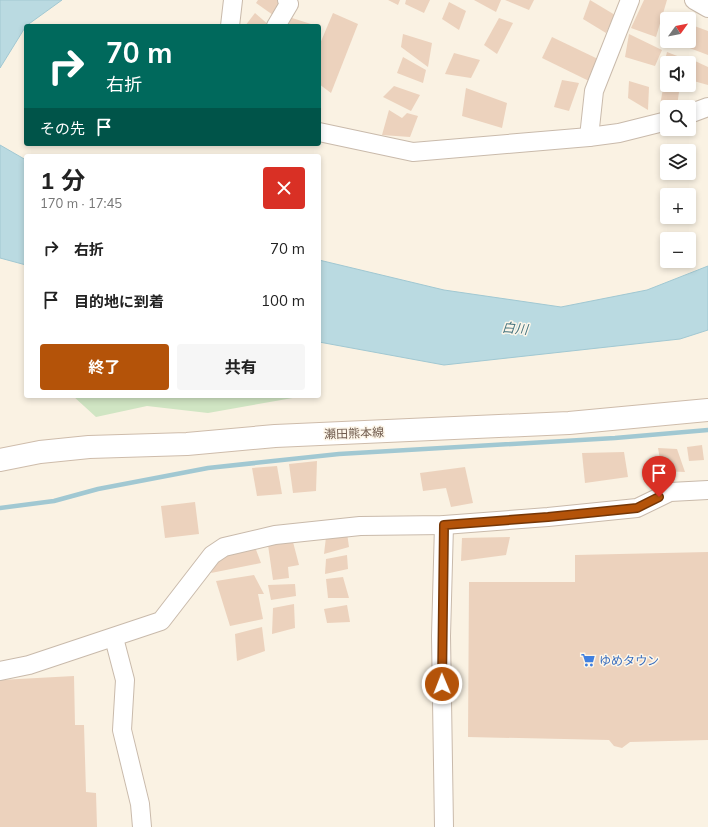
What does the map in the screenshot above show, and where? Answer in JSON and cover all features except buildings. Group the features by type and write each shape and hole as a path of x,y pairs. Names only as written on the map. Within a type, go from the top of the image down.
{"main road":[{"name":"瀬田熊本線","path":"0,460 40,452 89,447 187,444 274,436 569,423 708,410"}],"street":[{"path":"230,24 232,0"},
{"path":"277,24 289,4 287,0"},
{"path":"589,137 594,91 630,0"},
{"path":"694,0 708,8"},
{"path":"696,111 708,107"},
{"path":"321,132 413,152 589,137 619,133 660,123"},
{"path":"0,671 29,665 114,638 160,621 212,554 224,547 275,535 360,526 444,525 637,508 670,492 708,490"},
{"path":"444,525 441,636 444,827"},
{"path":"114,638 125,680 122,730 140,804 142,827"}],"green space":[{"path":"75,398 293,398 208,413 147,406 96,417"}],"water":[{"path":"0,0 62,0 29,24 24,24 24,29 0,68"},
{"path":"0,145 24,159 24,264 0,258"},
{"name":"白川","path":"321,260 444,290 561,307 647,290 708,266 708,330 680,339 444,365 321,342"}],"waterway":[{"path":"0,508 54,501 98,489 208,468 339,454 615,438 708,430"}],"place":[{"name":"ゆめタウン","path":"588,660"}],"route":[{"path":"442,684 441,636 444,525 637,508 659,497"}]}
